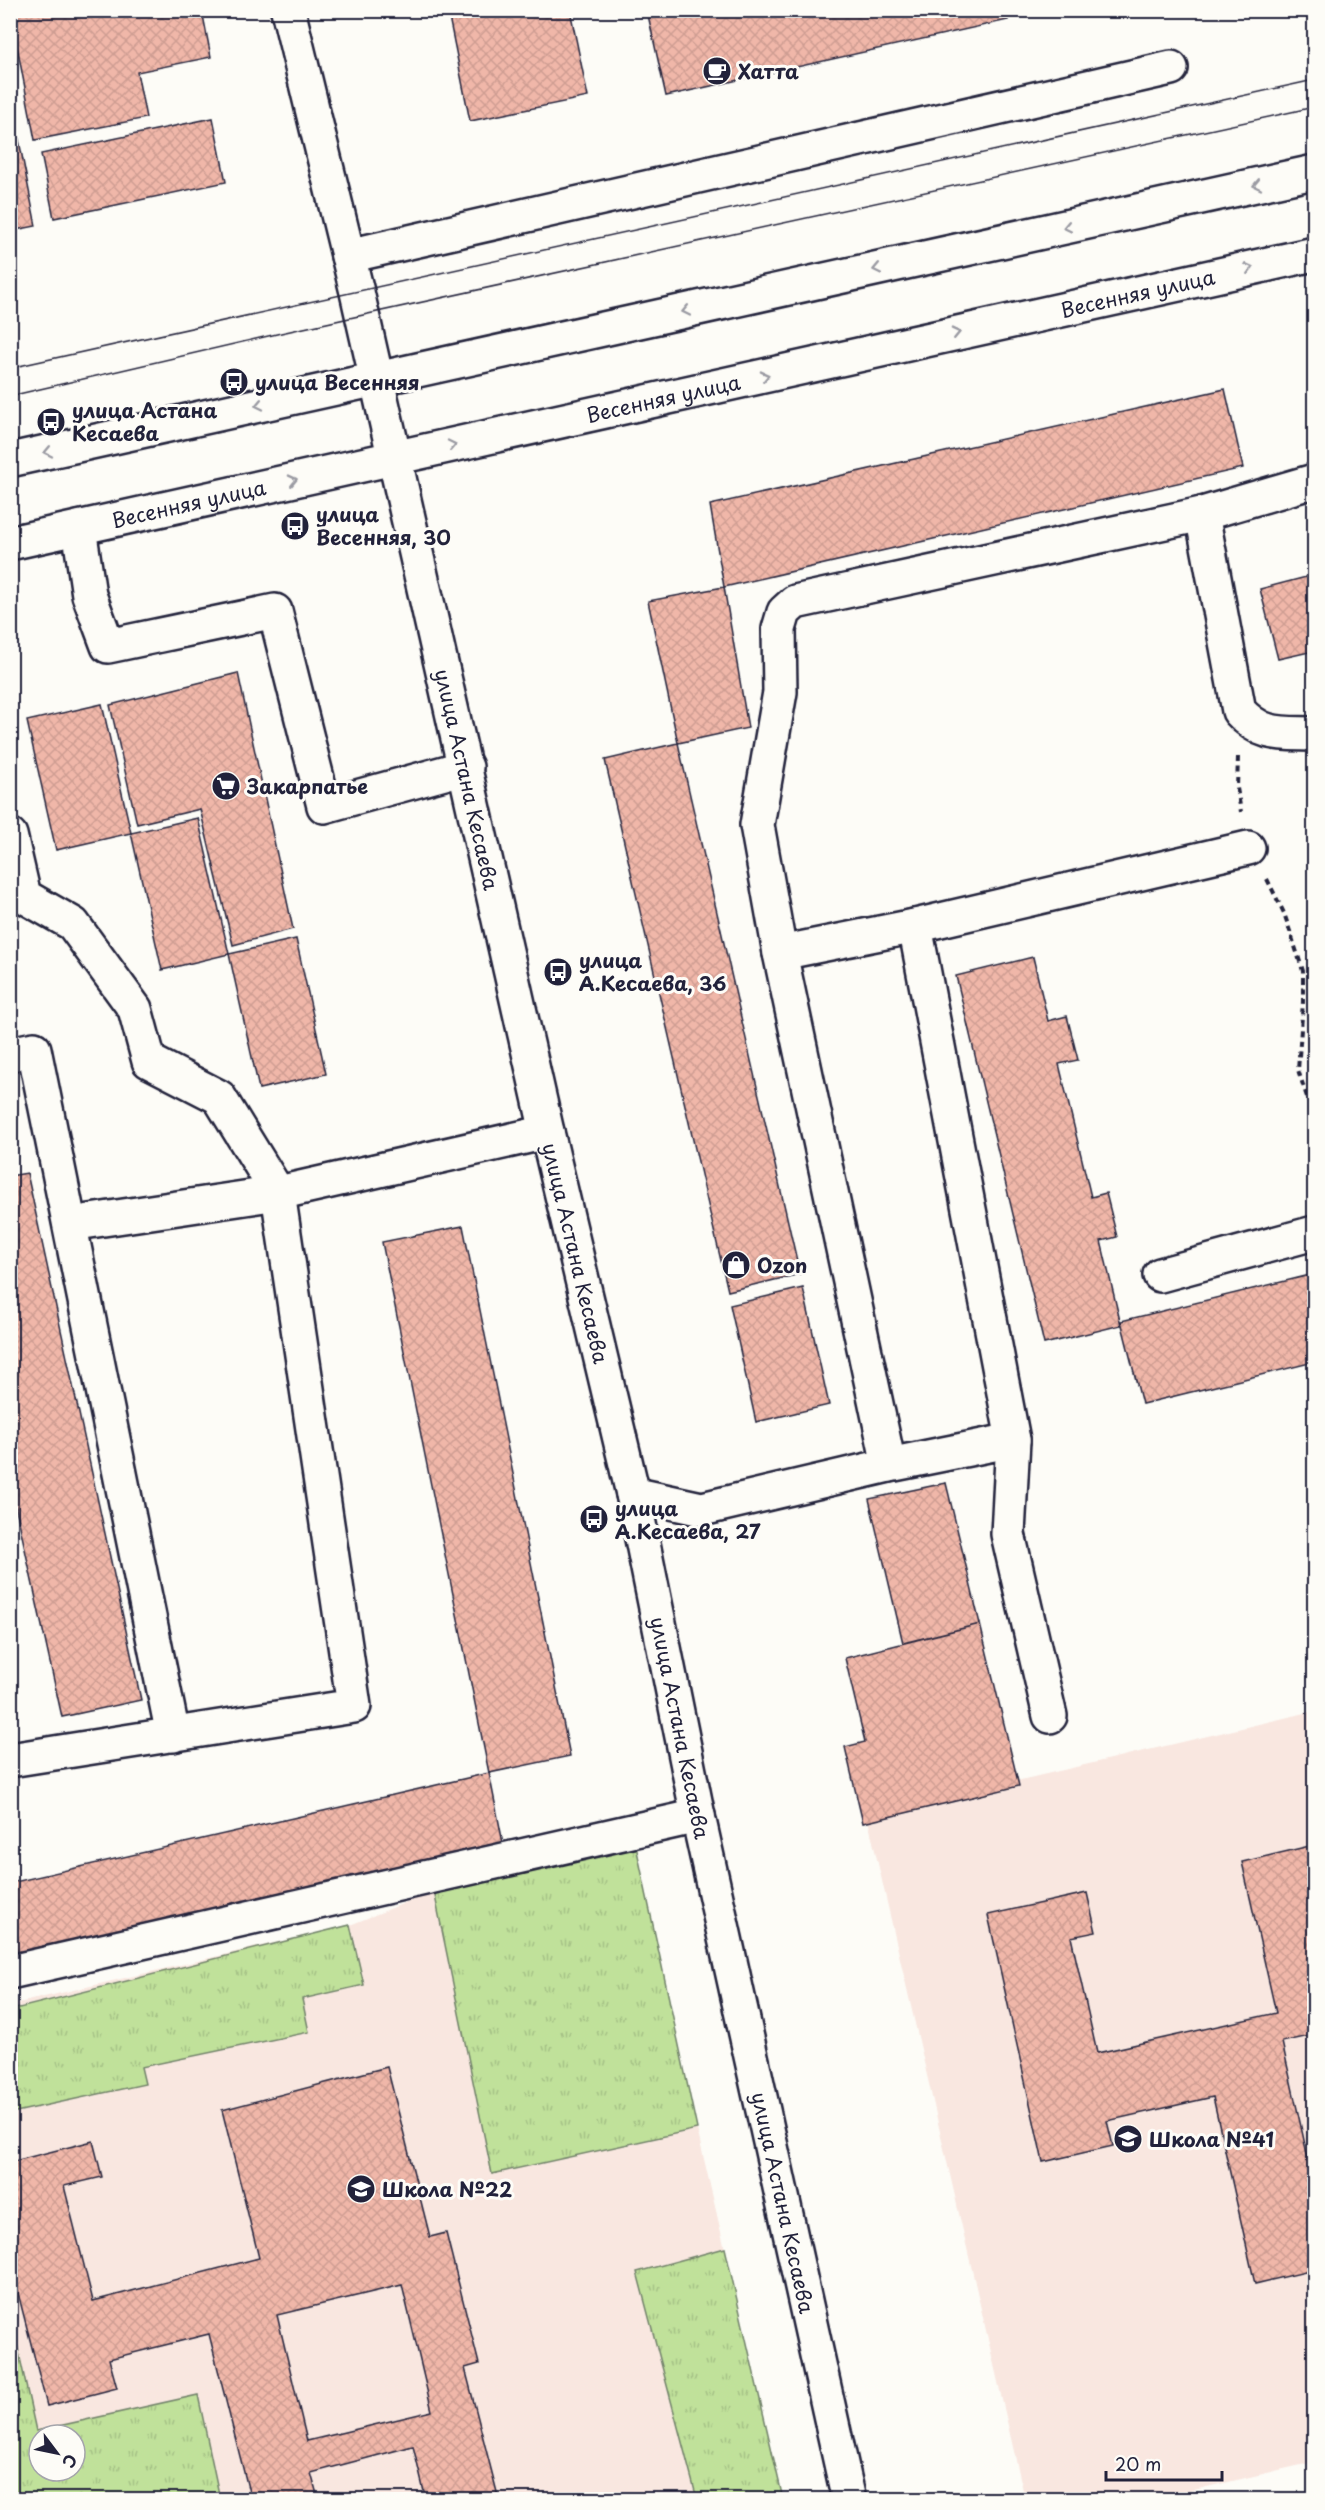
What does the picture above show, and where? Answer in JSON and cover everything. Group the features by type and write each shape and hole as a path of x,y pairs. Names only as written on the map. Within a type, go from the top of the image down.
{"street":[{"name":"улица Астана Кесаева","path":"288,10 395,457 547,1132 633,1494 698,1816 849,2499"},
{"path":"348,256 1171,68"},
{"path":"10,460 1314,172"},
{"name":"Весенняя улица","path":"10,543 1314,254"},
{"path":"889,1466 780,953 757,825 780,692 779,629 783,612 795,602 1202,514 1314,481"},
{"path":"1202,514 1239,711 1251,724 1274,734 1314,734"},
{"path":"79,528 89,595 108,646 275,611 324,806 466,767"},
{"path":"10,835 24,896 73,924 135,1009 149,1061 219,1098 278,1193 354,1706 10,1760"},
{"path":"780,953 915,926 1248,848"},
{"path":"915,926 1013,1440 1008,1534 1050,1716"},
{"path":"10,1054 34,1049 173,1735"},
{"path":"70,1224 278,1193 547,1132"},
{"path":"1160,1275 1314,1233"},
{"path":"633,1494 702,1509 1013,1440"},
{"path":"10,1971 698,1816"}],"path":[{"path":"1239,711 1237,788 1248,848 1270,883 1284,913 1302,971 1304,1002 1298,1070 1314,1118"}],"shaded area":[{"name":"Школа №41","path":"1314,1711 1314,2462 1155,2499 1025,2499 867,1816"},
{"name":"Школа №22","path":"636,1846 697,2129 783,2499 11,2499 10,2005 350,1925 434,1891"}],"green space":[{"path":"636,1846 697,2129 492,2174 434,1891"},
{"path":"350,1925 364,1985 302,1999 309,2032 141,2067 145,2084 11,2113 11,2010"},
{"path":"725,2248 783,2499 697,2499 637,2272"},
{"path":"10,2312 34,2423 27,2423 27,2483 87,2483 87,2423 72,2423 198,2395 220,2499 11,2499"}],"building":[{"path":"10,10 202,10 211,57 137,72 146,118 35,140"},
{"path":"479,10 570,10 588,97 470,121 449,17"},
{"path":"670,10 1006,10 1008,20 666,96 648,15"},
{"path":"10,95 36,226 10,231"},
{"path":"213,118 226,182 54,218 41,154"},
{"path":"1225,389 1243,468 724,587 710,505"},
{"path":"1314,575 1314,651 1278,659 1260,589"},
{"path":"724,587 748,728 678,743 648,601"},
{"path":"238,673 293,929 233,945 200,809 137,824 110,705"},
{"path":"102,704 131,833 56,850 27,721"},
{"path":"678,743 800,1274 728,1291 605,760"},
{"path":"198,818 229,954 162,970 131,833"},
{"path":"296,939 326,1074 259,1089 229,954"},
{"path":"1033,957 1048,1021 1067,1016 1078,1060 1059,1064 1091,1197 1106,1193 1117,1237 1101,1241 1121,1325 1044,1344 956,976"},
{"path":"27,1173 141,1700 62,1717 10,1481 10,1176"},
{"path":"463,1226 570,1756 489,1773 382,1242"},
{"path":"1314,1274 1314,1362 1142,1404 1121,1321"},
{"path":"803,1288 829,1405 756,1422 730,1305"},
{"path":"946,1483 980,1624 903,1643 869,1499"},
{"path":"980,1624 1019,1786 863,1823 845,1747 865,1742 845,1658"},
{"path":"489,1773 503,1843 10,1957 10,1883"},
{"path":"1314,1845 1314,2035 1282,2042 1312,2176 1314,2175 1314,2270 1255,2284 1213,2097 1107,2121 1113,2146 1043,2162 988,1915 1087,1893 1096,1932 1071,1937 1097,2053 1276,2013 1242,1862"},
{"path":"387,2067 430,2237 446,2233 479,2364 465,2368 499,2500 426,2500 413,2446 311,2473 318,2498 251,2500 209,2334 109,2359 117,2388 47,2406 10,2262 10,2162 93,2141 102,2177 64,2186 93,2301 259,2258 222,2110","holes":["402,2285 432,2411 307,2441 277,2315"]}],"tram line":[{"path":"10,368 1314,80"},
{"path":"10,396 281,333 1314,107"}],"place":[{"name":"Хатта","path":"717,71"},
{"name":"улица Весенняя","path":"234,382"},
{"name":"улица Астана Кесаева","path":"51,422"},
{"name":"улица Весенняя, 30","path":"295,526"},
{"name":"Закарпатье","path":"226,786"},
{"name":"улица А.Кесаева, 36","path":"558,972"},
{"name":"Ozon","path":"736,1265"},
{"name":"улица А.Кесаева, 27","path":"594,1519"},
{"name":"Школа №41","path":"1128,2139"},
{"name":"Школа №22","path":"361,2189"}]}
